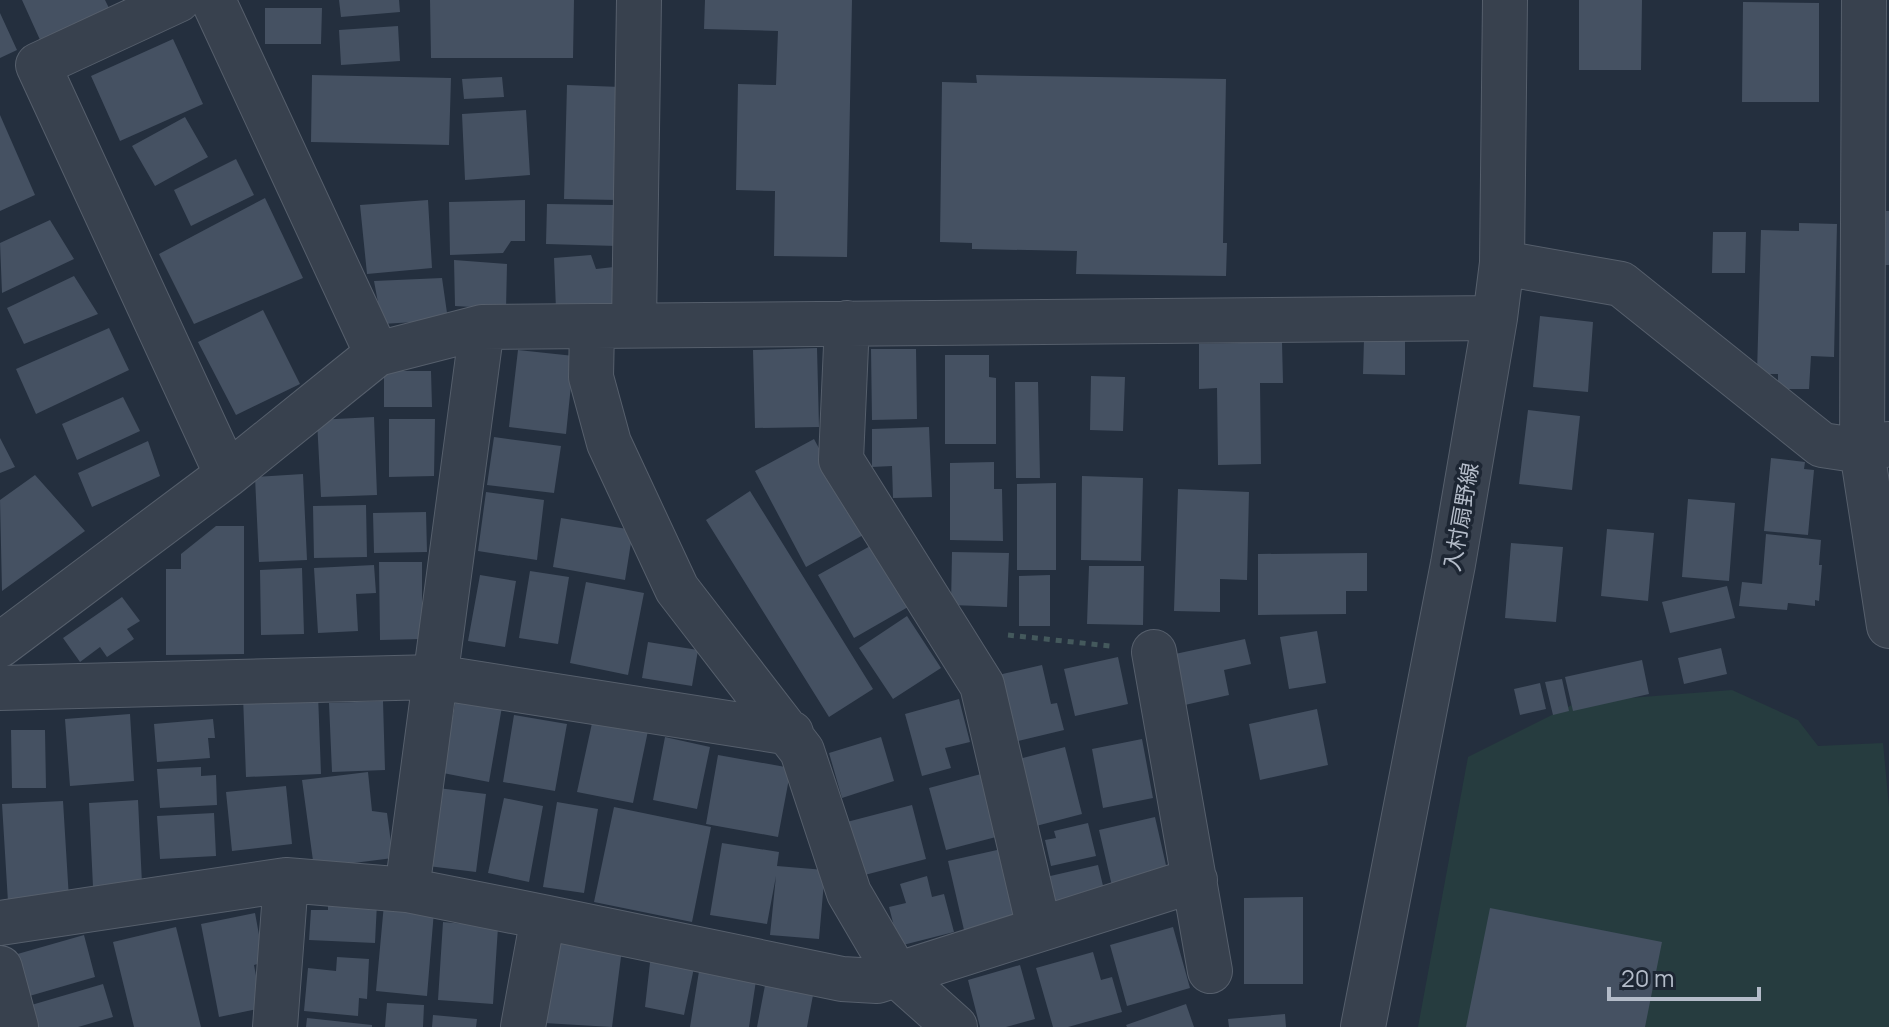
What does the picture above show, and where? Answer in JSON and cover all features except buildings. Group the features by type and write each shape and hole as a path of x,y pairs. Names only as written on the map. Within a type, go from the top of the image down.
{"street":[{"path":"178,0 38,65 227,475"},
{"path":"213,0 377,354"},
{"path":"634,324 639,0"},
{"name":"入村扇野線","path":"1363,1027 1453,564 1495,318 1502,263 1505,0"},
{"path":"1872,12 1875,448 1889,626"},
{"path":"1502,263 1621,284 1822,445 1875,448"},
{"path":"0,645 227,475 377,354 482,327 1495,318"},
{"path":"847,323 841,460 982,685 1039,928"},
{"path":"407,890 482,327"},
{"path":"592,328 591,377 609,443 677,589 802,751 849,893 897,975 955,1027"},
{"path":"1154,652 1210,971"},
{"path":"0,688 435,677 791,733"},
{"path":"0,923 286,880 407,890 842,979 877,981 1195,880"},
{"path":"275,1027 286,880"},
{"path":"523,1027 543,917"},
{"path":"0,968 16,1027"}],"path":[{"path":"945,629 1154,652"}],"green space":[{"path":"1732,690 1798,720 1818,746 1883,743 1889,807 1889,1027 1418,1027 1468,757 1578,702"}]}
